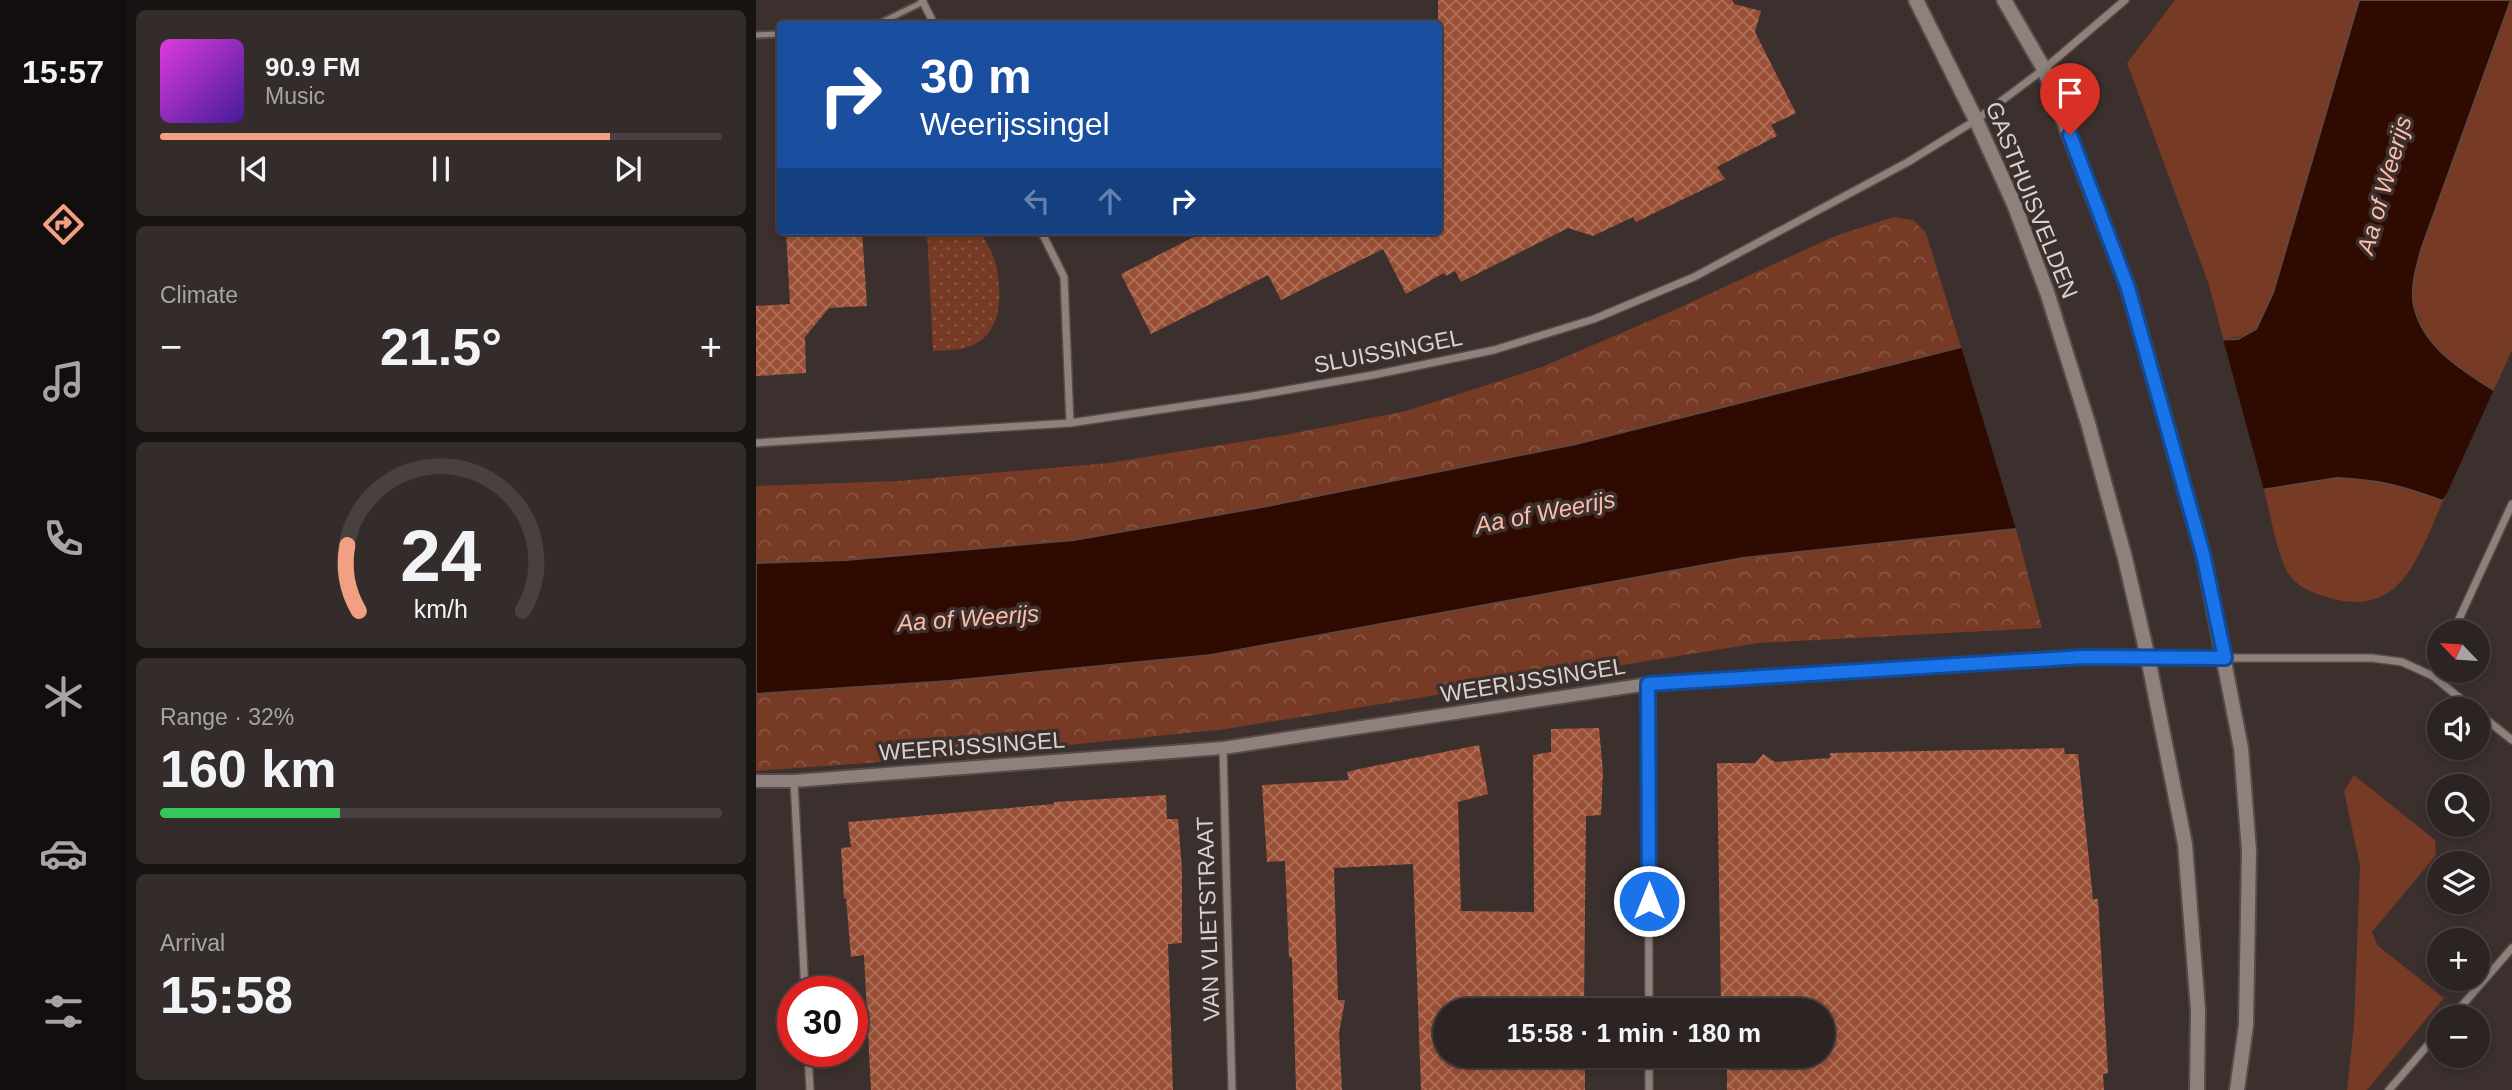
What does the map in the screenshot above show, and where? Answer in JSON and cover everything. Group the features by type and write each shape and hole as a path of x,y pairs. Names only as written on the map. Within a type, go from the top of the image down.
{"main road":[{"name":"GASTHUISVELDEN","path":"1916,0 1976,120 2014,204 2047,292 2088,423 2124,558 2148,658 2185,844 2199,1010 2197,1090"},
{"path":"2004,0 2044,69 2128,288 2203,554 2241,748 2249,851 2246,1025 2237,1090"}],"street":[{"name":"SLUISSINGEL","path":"756,443 1070,422 1373,375 1493,350 1594,319 1694,277 1908,162 1976,120 2044,69 2125,0"},
{"path":"922,1 932,21"},
{"path":"1043,235 1065,277 1070,422"},
{"path":"2458,620 2512,504"},
{"name":"WEERIJSSINGEL","path":"756,781 794,781 1223,748 1648,684 2083,657 2387,659 2402,662 2427,673"},
{"name":"WEERIJSSINGEL","path":"2441,683 2458,697"},
{"path":"1648,684 1649,998"},
{"path":"2490,723 2512,740"},
{"name":"VAN VLIETSTRAAT","path":"1223,748 1232,1090"},
{"path":"794,781 804,976"},
{"path":"2462,1005 2512,948"},
{"path":"2389,1090 2427,1046"},
{"path":"809,1067 810,1090"},
{"path":"1649,1068 1649,1090"}],"lane":[{"path":"884,21 922,1"},
{"path":"756,35 777,34"}],"green space":[{"path":"2175,0 2359,0 2273,293 2257,326 2251,332 2234,338 2223,338 2209,285 2127,63"},
{"path":"2512,0 2512,350 2494,390 2438,351 2424,330 2414,304 2414,276 2422,247"},
{"path":"1894,217 1913,220 1926,233 1961,347 1576,444 1268,506 1074,540 846,560 756,563 756,486 899,481 1108,463 1290,434 1406,411 1542,367 1835,236"},
{"path":"927,235 982,235 994,257 998,277 999,300 995,322 982,340 967,348 933,351"},
{"path":"2337,478 2391,485 2443,501 2417,559 2406,576 2393,589 2377,598 2357,602 2314,593 2292,579 2280,556 2264,490"},
{"path":"2016,529 2042,628 1759,643 1226,729 949,757 756,771 756,694 949,681 1211,655 1743,558"},
{"path":"2354,775 2427,834 2427,837 2435,840 2436,851 2427,851 2427,866 2372,932 2378,946 2427,985 2427,991 2435,991 2444,998 2438,1005 2427,1005 2427,1018 2367,1090 2347,1090 2354,1025 2360,866 2344,791"}],"water":[{"name":"Aa of Weerijs","path":"2359,0 2511,0 2422,247 2413,284 2414,306 2429,338 2440,351 2467,373 2512,402 2443,501 2391,485 2337,478 2016,529 1743,558 1211,655 949,681 756,694 756,563 846,560 1074,540 1268,506 1576,444 1961,347 2238,339 2256,329 2273,293"}],"pier":[{"path":"2222,335 2265,494 2017,533 1960,343"},
{"path":"2495,387 2512,398 2512,534 2442,504"}],"building":[{"path":"1438,0 1732,0 1734,4 1761,11 1755,32 1796,113 1771,125 1777,136 1717,167 1725,179 1636,222 1633,217 1593,236 1568,228 1461,282 1455,271 1446,276 1444,273 1406,294 1383,249 1281,300 1268,275 1151,334 1121,274 1198,235 1442,235 1442,21 1438,21"},
{"path":"786,235 862,235 867,306 829,308 805,337 806,373 756,376 756,306 790,304"},
{"path":"1599,728 1603,772 1601,815 1586,816 1584,998 1433,998 1433,1068 1585,1068 1585,1090 1421,1090 1413,864 1334,868 1338,1000 1345,1000 1339,1033 1342,1090 1296,1090 1292,958 1289,957 1285,861 1267,862 1262,785 1349,780 1347,772 1479,745 1488,794 1458,802 1461,911 1534,912 1533,755 1551,752 1551,729"},
{"path":"2064,748 2065,754 2078,754 2093,899 2098,899 2108,1073 2103,1074 2104,1090 1727,1090 1727,1068 1835,1068 1835,998 1721,998 1717,763 1755,763 1763,754 1775,762 1830,758 1830,753"},
{"path":"1166,795 1167,819 1178,819 1182,869 1182,943 1168,944 1173,1090 871,1090 868,976 865,976 864,955 851,957 846,898 844,899 841,848 851,847 848,822 1054,802"}],"route":[{"path":"1649,901 1648,684 2083,657 2225,658 2203,554 2128,288 2070,135"}]}
